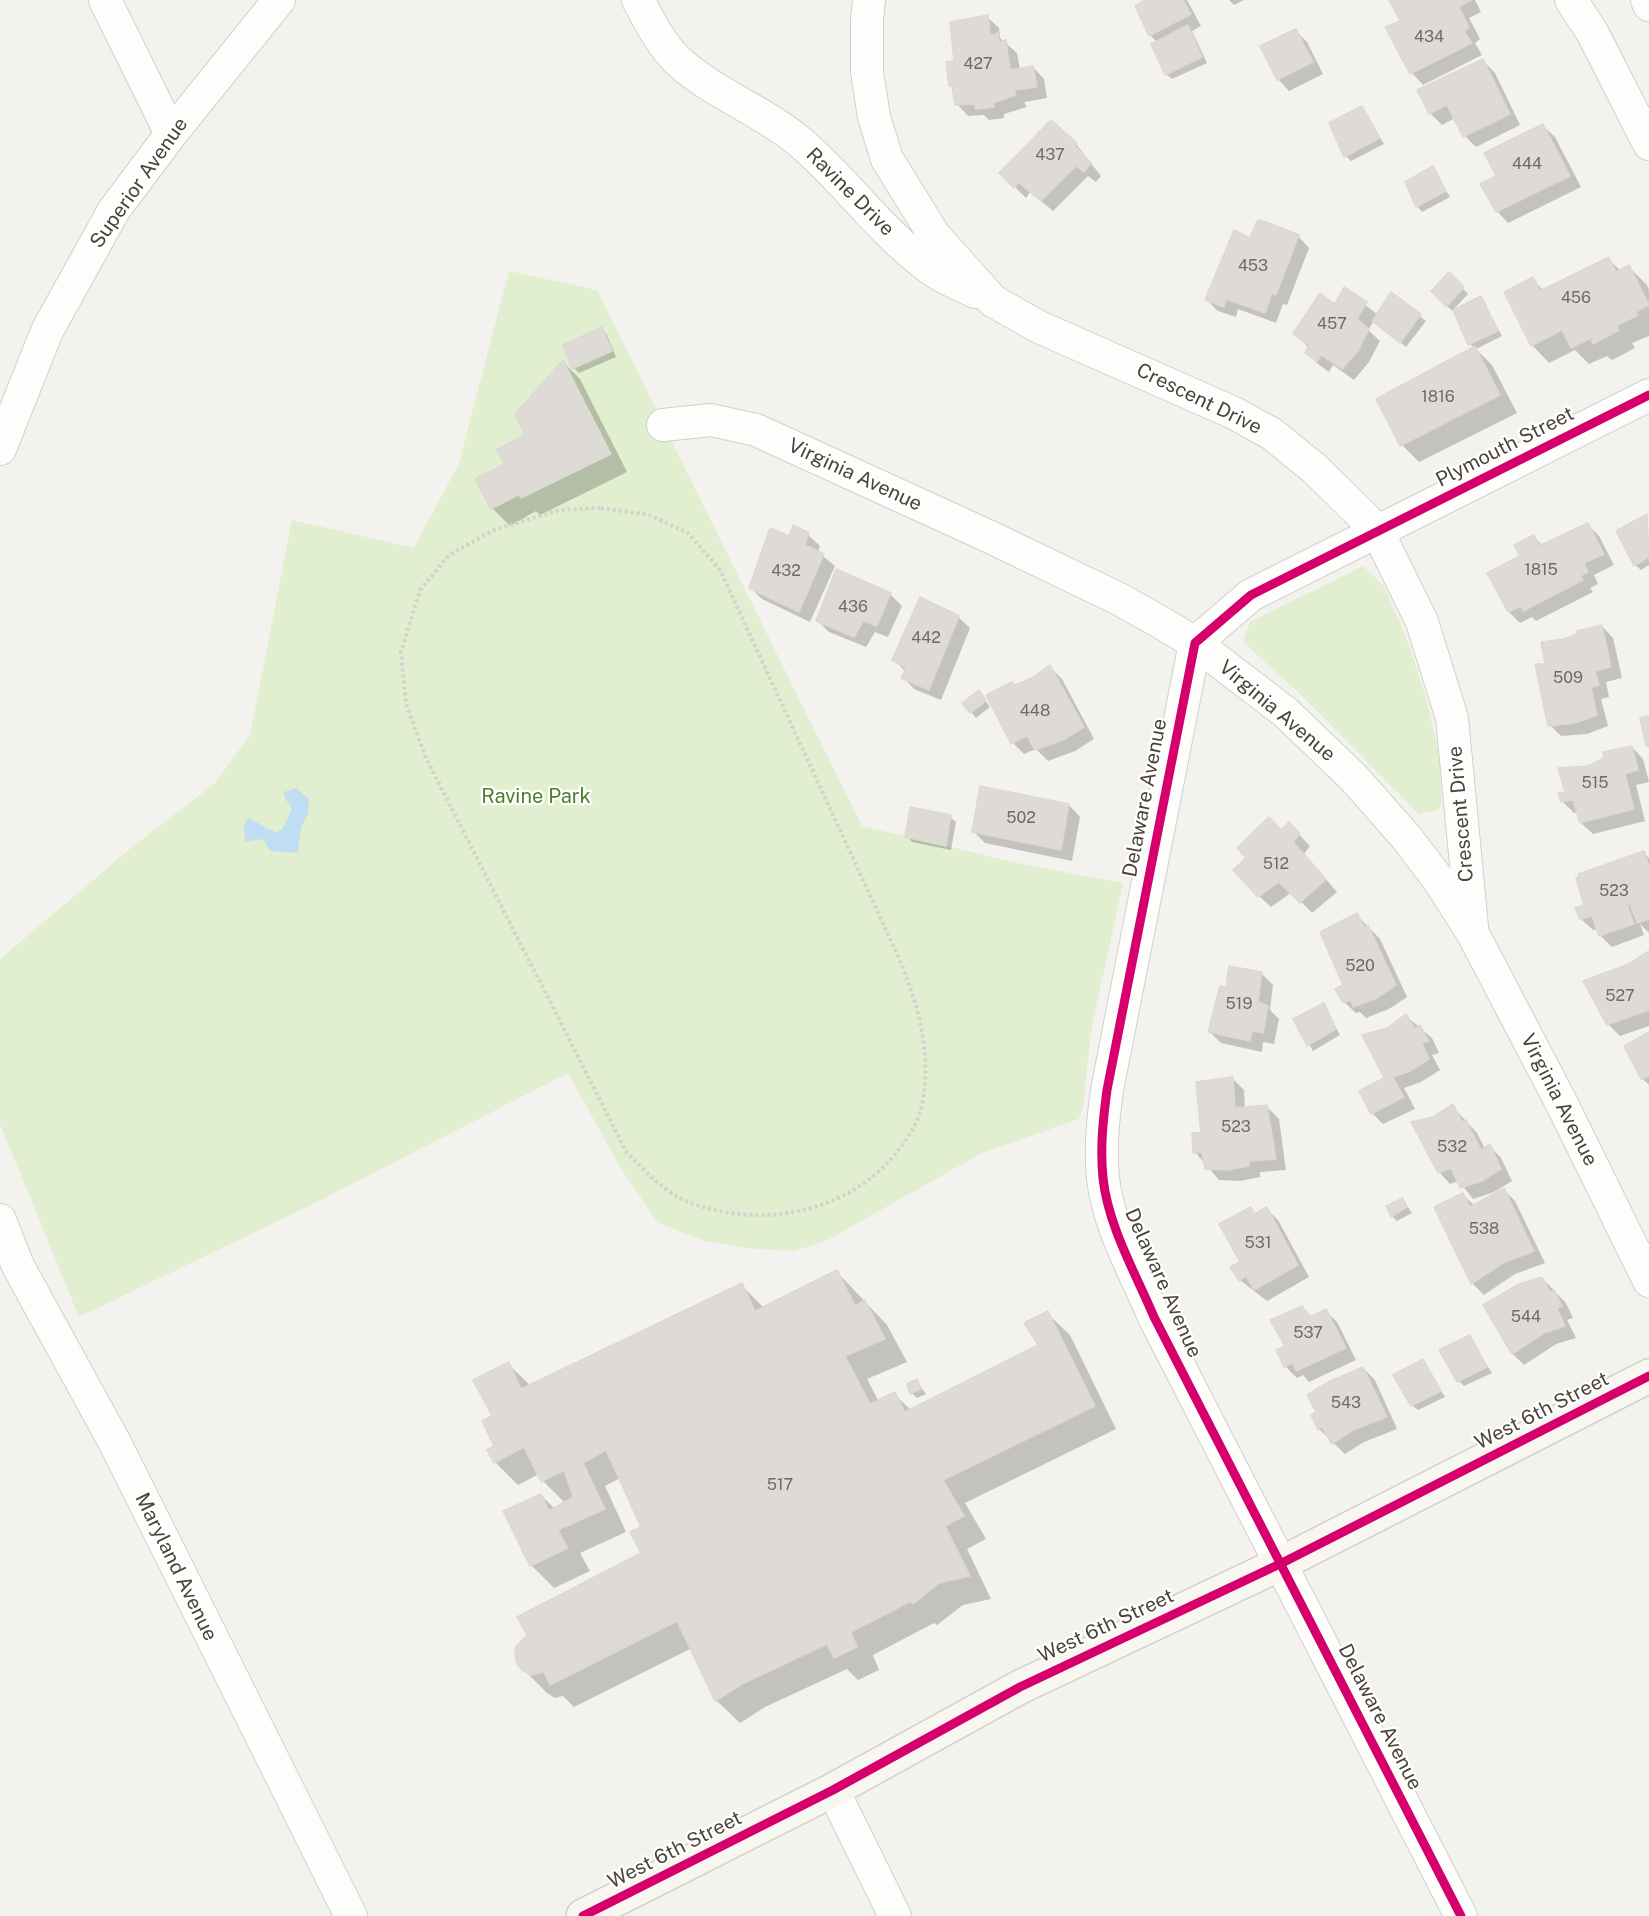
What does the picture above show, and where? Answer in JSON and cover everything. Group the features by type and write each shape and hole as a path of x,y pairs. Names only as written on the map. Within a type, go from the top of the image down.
{"street":[{"path":"105,0 171,134"},
{"name":"Superior Avenue","path":"0,449 47,330 114,210 171,134 279,0"},
{"name":"Ravine Drive","path":"638,0 656,32 677,60 718,90 796,139 828,166 880,223 928,267 993,301"},
{"name":"Crescent Drive","path":"870,0 867,20 867,72 874,117 886,159 934,235 993,301 1040,327 1234,412 1272,434 1316,469 1377,530 1422,622 1452,718 1472,932"},
{"path":"1571,0 1592,32 1649,144"},
{"path":"1647,0 1649,5"},
{"name":"Plymouth Street","path":"1377,530 1649,395"},
{"name":"Virginia Avenue","path":"663,425 711,420 756,430 1119,598 1195,644 1285,712 1353,777 1406,837 1438,879 1472,932 1567,1114 1649,1281"},
{"path":"1195,644 1251,595 1377,530"},
{"name":"Delaware Avenue","path":"1195,644 1107,1090 1101,1138 1103,1181 1115,1224 1154,1317 1461,1916"},
{"name":"Maryland Avenue","path":"0,1220 18,1266 115,1443 351,1916"},
{"name":"West 6th Street","path":"583,1916 833,1790 1020,1687 1282,1563 1649,1376"},
{"path":"833,1790 895,1916"}],"path":[{"path":"602,508 649,515 688,533 720,570 899,958 918,1007 927,1052 923,1102 908,1140 876,1176 826,1204 782,1215 730,1215 689,1203 661,1186 627,1153 426,758 406,704 401,652 420,590 449,555 494,530 559,510 602,508"}],"green space":[{"name":"Ravine Park","path":"509,271 597,290 862,826 1022,864 1123,883 1091,1031 1083,1107 1079,1119 982,1153 826,1241 794,1251 745,1248 704,1241 658,1223 620,1167 568,1073 307,1207 79,1317 0,1124 0,959 131,848 215,783 250,735 292,520 414,548 459,463"},
{"path":"1363,566 1384,586 1406,637 1426,697 1439,755 1442,805 1436,811 1419,814 1302,696 1243,642 1250,622"}],"water":[{"path":"296,788 309,799 308,814 301,827 298,853 270,851 263,839 245,842 244,826 248,818 276,833 283,828 292,809 284,792"}],"building":[{"path":"1145,0 1183,0 1191,14 1149,36 1135,6"},
{"path":"1389,0 1471,0 1459,7 1469,27 1464,31 1472,43 1410,74 1385,27 1400,21"},
{"path":"988,15 990,35 998,33 999,42 1006,40 1010,70 1033,66 1037,87 1014,90 1016,95 993,103 994,107 976,109 975,104 955,105 952,86 949,86 946,62 954,61 950,22"},
{"path":"1188,25 1202,57 1165,75 1151,44"},
{"path":"1296,29 1313,62 1277,80 1260,46"},
{"path":"1483,59 1510,114 1463,137 1447,105 1429,114 1417,90"},
{"path":"1362,106 1380,138 1344,157 1329,123"},
{"path":"1051,120 1077,143 1075,146 1091,163 1084,172 1076,166 1041,201 1018,182 1014,188 999,173"},
{"path":"1543,124 1570,176 1496,212 1480,184 1496,176 1484,153"},
{"path":"1433,166 1446,191 1416,207 1405,182"},
{"path":"1261,220 1299,235 1276,295 1272,293 1265,313 1226,299 1224,307 1205,300 1234,230 1250,238 1257,221"},
{"path":"1609,257 1616,272 1629,265 1649,305 1636,312 1638,315 1616,326 1619,330 1593,344 1591,338 1571,348 1562,330 1531,346 1504,292 1533,277 1540,291"},
{"path":"1449,272 1464,287 1446,307 1431,291"},
{"path":"1344,287 1367,302 1357,319 1369,329 1358,351 1342,369 1321,355 1317,362 1305,353 1309,345 1293,334 1320,293 1335,304"},
{"path":"1391,292 1421,314 1400,343 1372,321"},
{"path":"1481,296 1498,331 1468,345 1453,310"},
{"path":"602,327 612,351 572,369 563,345"},
{"path":"1475,346 1500,395 1400,446 1376,399"},
{"path":"563,360 611,454 521,498 518,495 491,509 475,479 505,464 496,450 525,435 515,414"},
{"path":"1647,514 1649,557 1634,566 1616,531"},
{"path":"1588,523 1604,554 1584,563 1588,572 1580,576 1583,580 1523,611 1521,606 1508,612 1487,573 1520,556 1514,545 1534,535 1539,546"},
{"path":"793,525 809,533 805,545 824,554 799,612 749,588 770,528 789,536"},
{"path":"836,569 891,593 877,626 863,621 854,637 816,621"},
{"path":"920,597 959,616 929,690 901,678 906,668 892,660"},
{"path":"1602,625 1611,667 1595,671 1599,685 1591,688 1597,715 1575,723 1548,726 1535,664 1545,664 1541,642 1564,639 1577,634 1577,631"},
{"path":"1050,665 1084,727 1063,740 1035,750 1027,736 1011,744 986,695 1012,682 1015,685 1032,678"},
{"path":"979,690 986,701 970,713 962,703"},
{"path":"1649,716 1649,746 1646,746 1640,718"},
{"path":"1632,746 1638,770 1625,774 1634,809 1580,823 1573,800 1561,802 1558,793 1565,792 1558,768 1588,766 1604,758 1603,752"},
{"path":"980,786 1069,804 1061,850 972,832"},
{"path":"910,807 951,815 946,846 905,837"},
{"path":"1269,817 1281,830 1289,822 1300,834 1293,842 1326,879 1300,903 1279,882 1258,897 1233,870 1246,858 1237,848"},
{"path":"1644,851 1649,867 1649,919 1637,923 1630,904 1627,905 1634,924 1599,936 1592,916 1580,919 1575,908 1584,905 1576,878 1579,877 1578,874"},
{"path":"1357,913 1365,928 1368,925 1396,985 1377,998 1353,1007 1351,1000 1343,1003 1335,989 1343,985 1320,932"},
{"path":"1649,951 1649,1010 1607,1025 1583,981 1629,964"},
{"path":"1229,966 1262,972 1258,1002 1268,1006 1263,1033 1252,1031 1250,1041 1208,1032 1220,986 1226,987"},
{"path":"1324,1003 1336,1029 1307,1046 1293,1019"},
{"path":"1406,1014 1415,1029 1420,1025 1429,1041 1422,1043 1429,1059 1410,1071 1393,1077 1404,1097 1371,1114 1359,1091 1384,1078 1362,1035 1387,1028"},
{"path":"1649,1032 1649,1076 1641,1079 1624,1046"},
{"path":"1233,1077 1235,1108 1267,1105 1276,1159 1249,1161 1249,1166 1227,1170 1205,1169 1202,1152 1193,1153 1192,1133 1201,1133 1196,1082"},
{"path":"1453,1104 1462,1122 1466,1120 1481,1150 1490,1144 1501,1169 1482,1181 1460,1188 1451,1168 1438,1173 1411,1122 1433,1117"},
{"path":"1504,1188 1534,1251 1503,1263 1471,1284 1434,1207 1463,1193 1470,1207"},
{"path":"1403,1198 1407,1207 1391,1217 1386,1206"},
{"path":"1251,1207 1254,1214 1267,1207 1298,1265 1254,1290 1246,1276 1239,1281 1230,1267 1240,1262 1219,1224"},
{"path":"837,1270 855,1306 865,1300 885,1339 845,1356 870,1404 895,1392 905,1412 1038,1345 1024,1323 1048,1311 1095,1406 943,1480 964,1516 945,1526 970,1576 939,1583 913,1604 911,1601 851,1632 857,1647 834,1658 827,1644 742,1684 715,1701 677,1621 550,1685 544,1672 531,1675 522,1670 517,1664 516,1646 527,1635 517,1617 641,1553 630,1532 641,1527 606,1450 583,1463 605,1509 558,1530 568,1548 530,1566 503,1511 541,1494 549,1511 573,1497 564,1470 541,1482 524,1447 494,1463 487,1450 494,1446 482,1421 492,1416 473,1380 509,1362 521,1389 742,1283 755,1311"},
{"path":"1542,1277 1550,1292 1554,1290 1562,1306 1557,1308 1565,1326 1544,1333 1512,1354 1483,1305 1519,1284"},
{"path":"1302,1306 1310,1317 1326,1309 1346,1348 1296,1371 1293,1363 1284,1367 1276,1350 1285,1346 1270,1320"},
{"path":"1470,1335 1487,1367 1457,1382 1439,1350"},
{"path":"1423,1359 1441,1391 1411,1406 1393,1375"},
{"path":"1363,1367 1387,1417 1353,1430 1332,1444 1322,1427 1318,1430 1311,1415 1316,1412 1307,1395 1328,1382"},
{"path":"917,1379 921,1389 910,1394 907,1384"}],"cycle path":[{"path":"1461,1916 1154,1317 1124,1249 1111,1214 1103,1178 1102,1145 1107,1090 1195,643 1251,595 1649,395"},
{"path":"583,1916 833,1790 1020,1687 1282,1563 1649,1376"}]}
